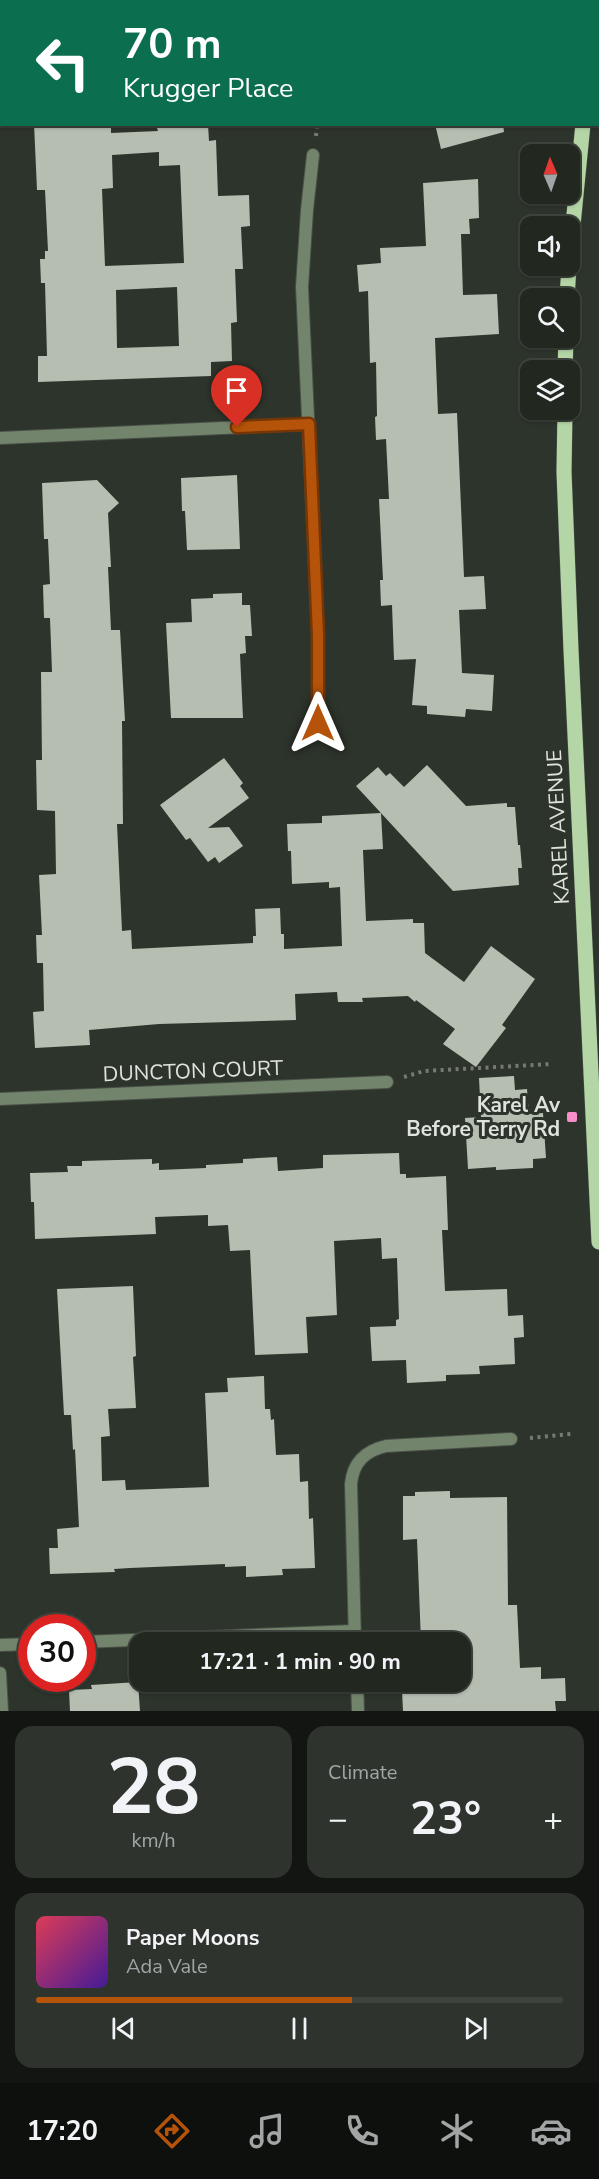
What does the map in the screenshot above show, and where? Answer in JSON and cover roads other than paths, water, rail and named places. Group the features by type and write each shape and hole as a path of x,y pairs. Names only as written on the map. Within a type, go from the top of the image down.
{"main road":[{"path":"574,216 583,126"},
{"name":"KAREL AVENUE","path":"565,420 564,472 570,650 594,1028 599,1242"}],"street":[{"path":"313,155 302,287 318,635 318,723"},
{"path":"0,438 309,424"},
{"name":"DUNCTON COURT","path":"0,1099 387,1082"},
{"path":"355,1632 351,1484 352,1471 359,1459 373,1449 386,1446 511,1439"},
{"path":"96,1642 129,1641"},
{"path":"0,1645 18,1644"},
{"path":"0,1673 2,1711"},
{"path":"357,1692 358,1711"}],"place":[{"name":"Karel Av Before Terry Rd","path":"572,1117"}]}
